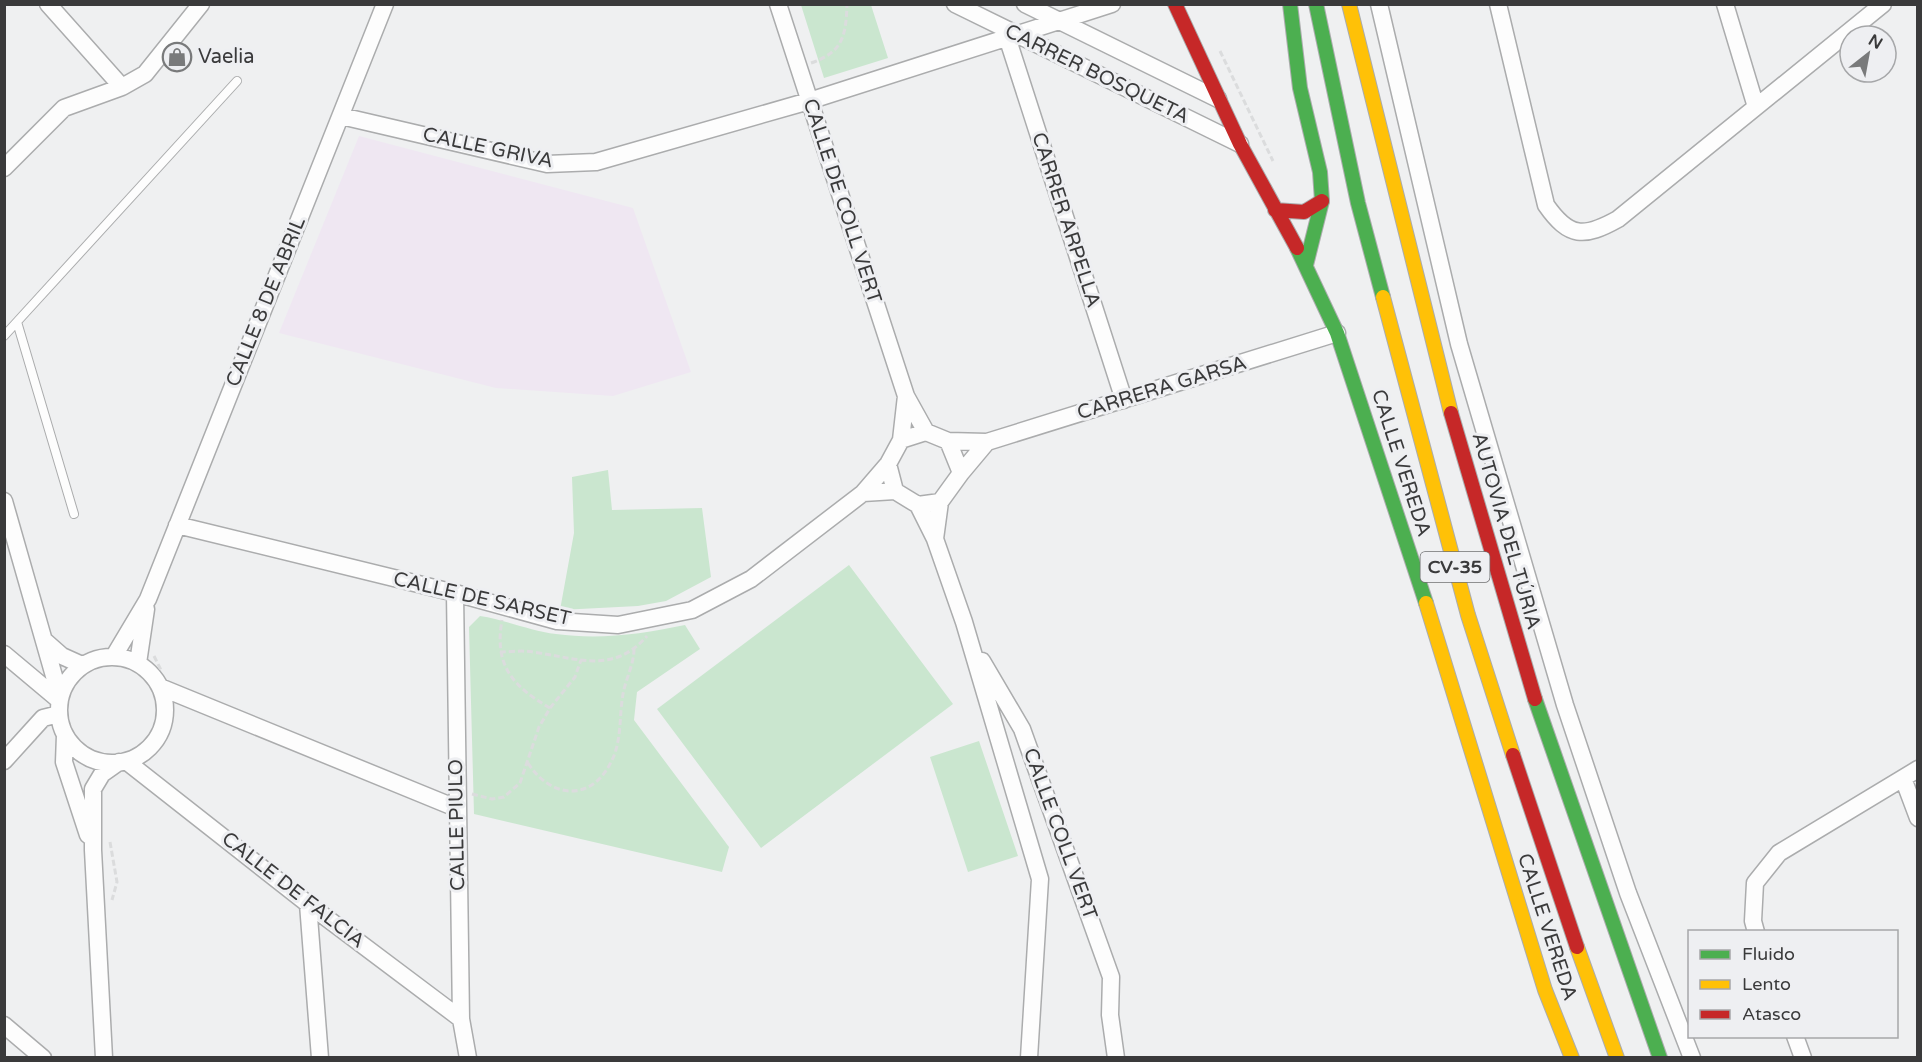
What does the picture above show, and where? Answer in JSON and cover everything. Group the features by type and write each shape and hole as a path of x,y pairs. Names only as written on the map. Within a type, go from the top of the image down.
{"main road":[{"name":"CALLE VEREDA","path":"1175,4 1240,144 1306,265 1337,333 1400,518 1545,990 1572,1058"},
{"path":"1290,4 1300,88 1320,172 1322,201 1306,265"},
{"path":"1295,4 1311,57"},
{"name":"CV-35","path":"1316,4 1359,203 1468,615 1544,853 1617,1058"},
{"name":"AUTOVIA DEL TÚRIA","path":"1350,4 1404,237 1506,606 1578,830 1660,1058"},
{"path":"1319,89 1332,144 1359,203"},
{"path":"1275,210 1304,212 1322,201"}],"street":[{"path":"4,168 64,108 122,87 145,74 201,4"},
{"name":"CALLE 8 DE ABRIL","path":"114,656 148,599 385,4"},
{"name":"CALLE DE COLL VERT","path":"778,4 906,396 926,432"},
{"name":"CARRER BOSQUETA","path":"955,4 1013,38 1240,144"},
{"name":"CARRER BOSQUETA","path":"1025,4 1218,99"},
{"name":"CALLE GRIVA","path":"340,116 548,164 596,162 809,101 1013,38 1112,4"},
{"path":"1379,4 1459,344 1565,705 1628,893 1692,1058"},
{"path":"1498,4 1546,205 1559,223 1579,233 1597,231 1618,219 1882,4"},
{"path":"1725,4 1756,107"},
{"path":"58,8 122,87"},
{"name":"CARRER ARPELLA","path":"1013,38 1124,400"},
{"name":"CARRERA GARSA","path":"948,441 987,442 1337,333"},
{"name":"CALLE DE COLL VERT","path":"901,440 906,396"},
{"path":"895,491 888,464 901,440 926,432 948,441 961,473"},
{"path":"863,493 895,491 918,505 940,502 987,442"},
{"name":"CALLE DE SARSET","path":"177,525 454,593 557,621 618,625 692,610 751,579 863,493 888,464"},
{"path":"4,501 45,641 60,704 65,735 64,762 93,850"},
{"name":"CALLE COLL VERT","path":"935,539 940,502"},
{"name":"CALLE COLL VERT","path":"918,505 935,539 964,622 1040,879 1029,1058"},
{"name":"CALLE PIULO","path":"454,593 461,1019 468,1058"},
{"name":"CALLE 8 DE ABRIL","path":"138,663 148,599"},
{"name":"CALLE COLL VERT","path":"964,622 987,670 1022,729 1111,977 1110,1015 1116,1058"},
{"path":"45,641 62,656 82,666"},
{"path":"4,654 60,704"},
{"path":"4,761 43,718 60,704 69,679 82,666 98,658 114,656 138,663 166,689 456,808"},
{"path":"104,1058 93,850 93,789 102,774 147,750 158,737 164,721 166,689"},
{"path":"65,735 75,748 88,757 103,762 123,762"},
{"name":"CALLE DE FALCIA","path":"123,762 461,1019"},
{"path":"1755,930 1753,921 1755,883 1779,853 1917,769"},
{"path":"1903,778 1917,818"},
{"path":"308,904 320,1058"},
{"path":"4,1025 43,1058"},
{"path":"1796,1038 1803,1058"}],"lane":[{"path":"4,336 237,81"},
{"path":"17,322 74,514"}],"path":[{"path":"798,68 830,56 840,45 844,33 847,4"},
{"path":"501,621 500,652 510,676 528,696 550,708"},
{"path":"500,652 534,652 581,660 609,661 634,649 651,632"},
{"path":"528,763 536,776 549,787 572,792 588,787 602,777 612,761 618,741 623,691 634,649"},
{"path":"153,654 166,689"},
{"path":"472,794 492,799 504,797 520,783 539,727 550,708 575,677 581,660"},
{"path":"109,838 117,882 112,902"}],"shaded area":[{"path":"359,136 633,208 691,372 613,396 496,388 279,333"}],"green space":[{"path":"801,5 871,5 888,58 824,78"},
{"path":"608,470 612,510 702,508 711,577 666,601 638,606 560,610 574,533 572,477"},
{"path":"849,565 953,704 761,848 657,709"},
{"path":"480,616 546,633 572,636 621,635 685,625 700,649 637,692 634,720 729,847 722,872 474,814 469,627"},
{"path":"979,741 1018,856 968,872 930,757"}],"traffic: fast":[{"path":"1290,4 1300,88 1320,172 1322,201 1306,265"},
{"path":"1316,4 1358,203 1383,297"},
{"path":"1297,248 1337,333 1426,603"},
{"path":"1535,699 1660,1058"}],"traffic: slow":[{"path":"1349,4 1451,413"},
{"path":"1383,297 1468,615 1513,755"},
{"path":"1426,603 1545,990 1572,1058"},
{"path":"1577,947 1617,1058"}],"traffic: jam":[{"path":"1175,4 1240,144 1297,248"},
{"path":"1275,210 1304,212 1322,201"},
{"path":"1451,413 1535,699"},
{"path":"1513,755 1577,947"}],"place":[{"name":"Vaelia","path":"177,57"}]}
